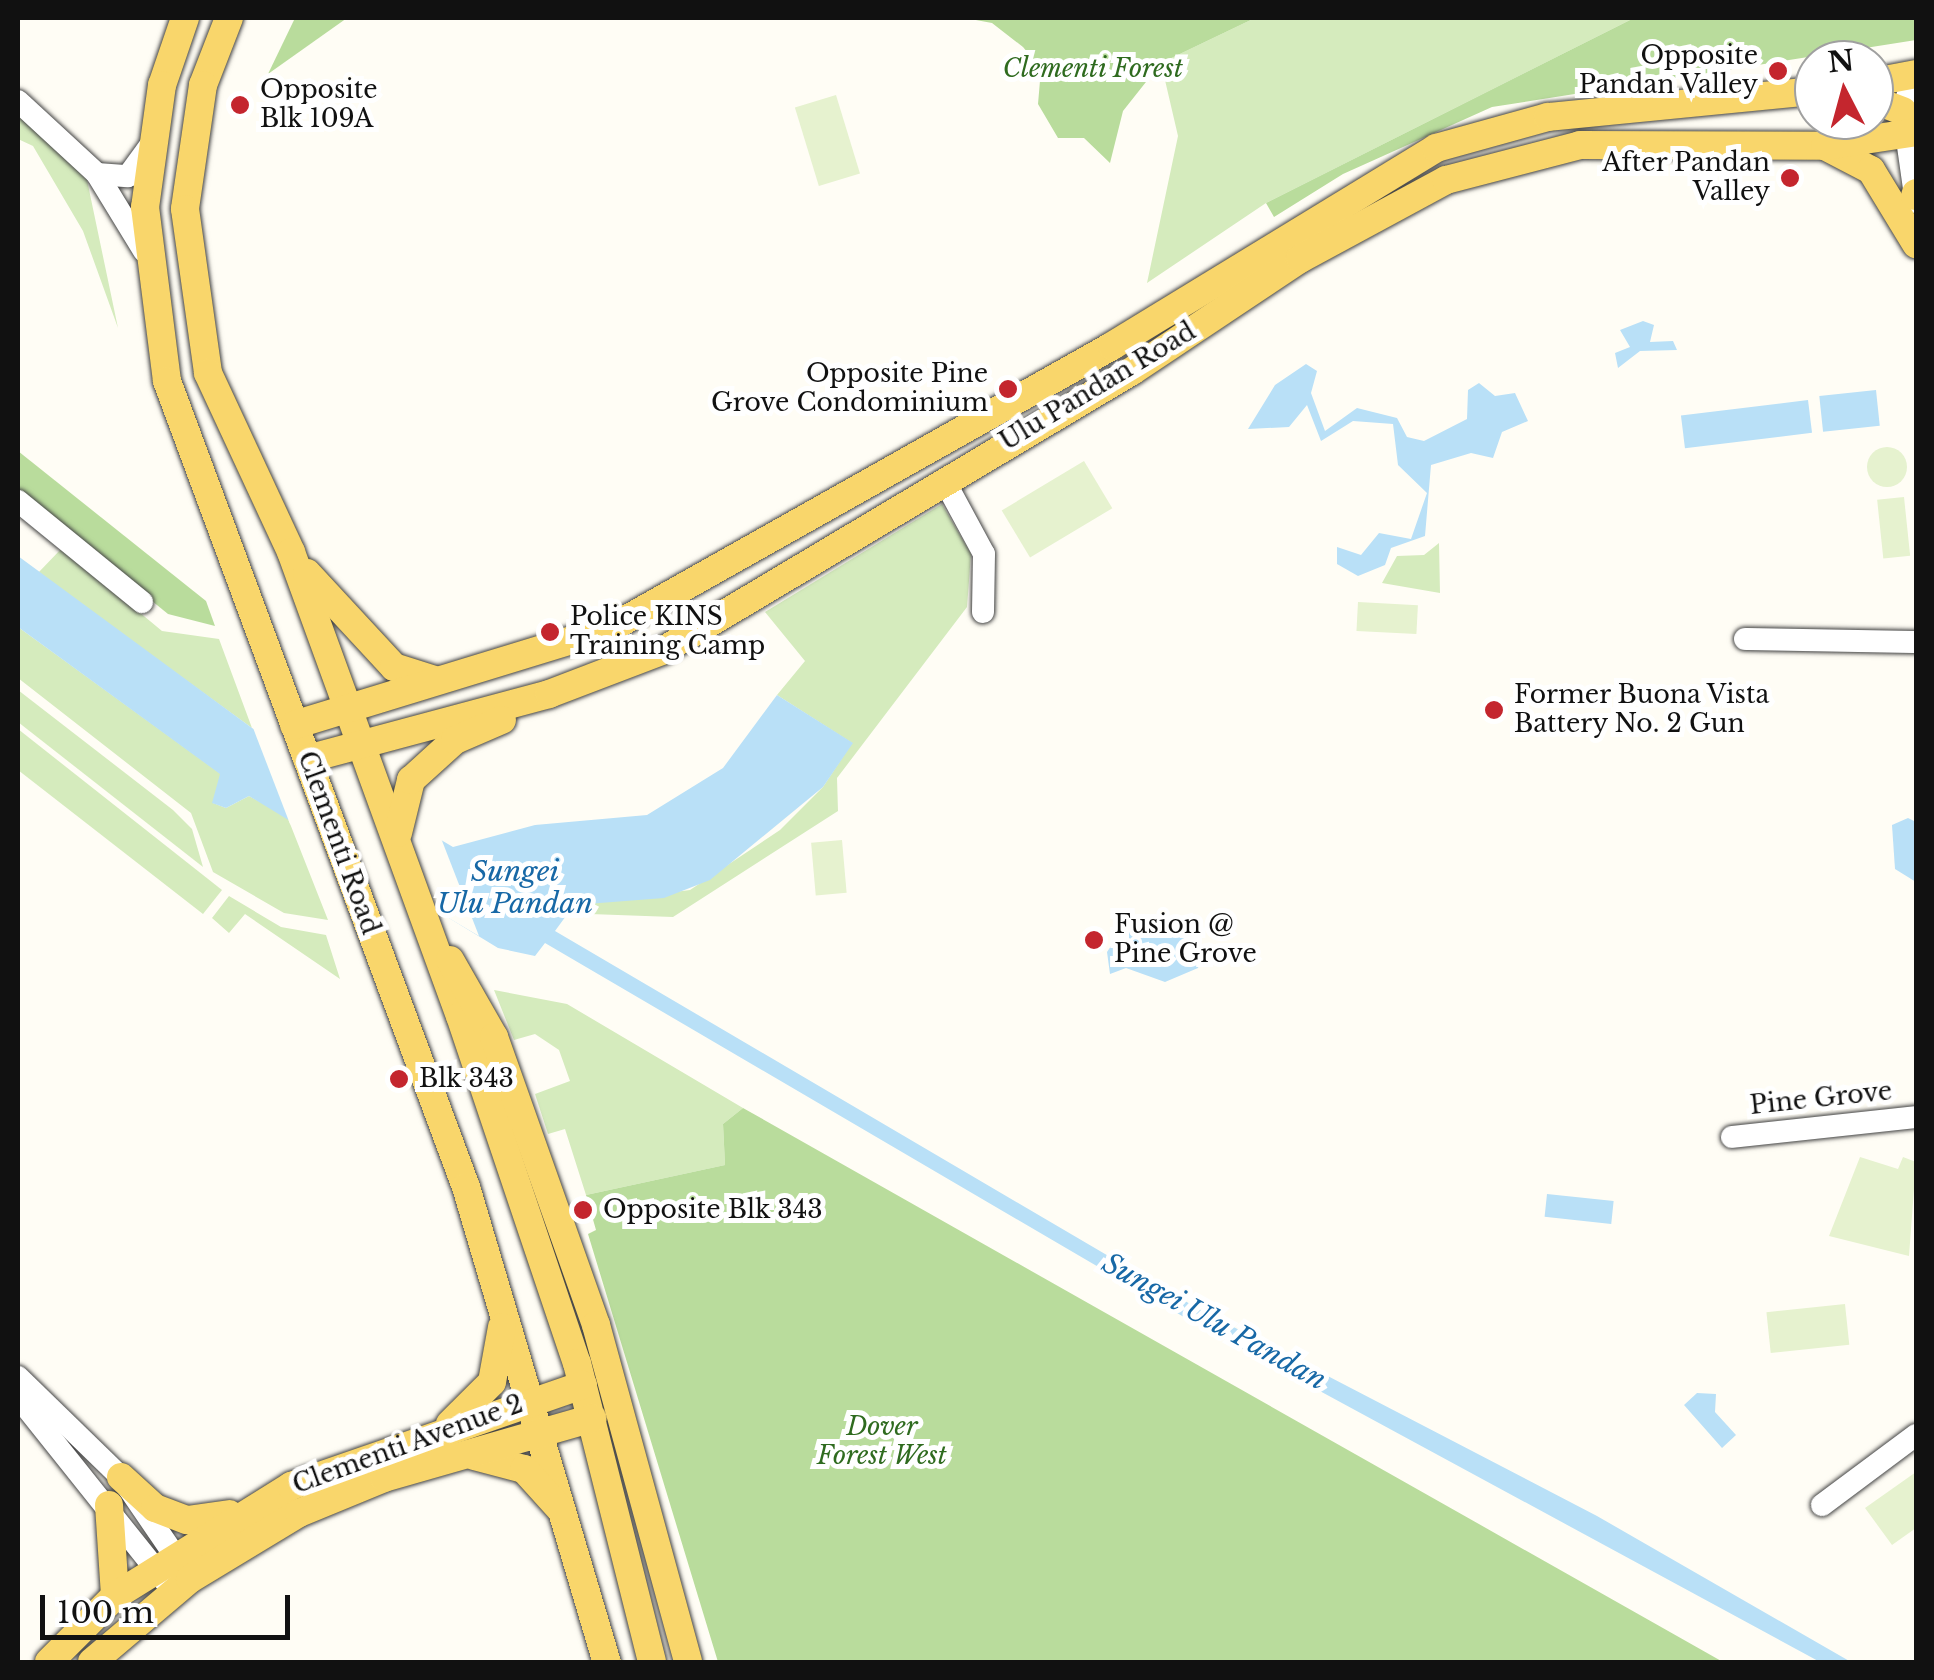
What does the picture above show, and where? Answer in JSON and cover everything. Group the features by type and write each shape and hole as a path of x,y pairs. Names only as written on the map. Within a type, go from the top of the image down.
{"main road":[{"name":"Clementi Road","path":"184,18 153,140 147,260 182,428 366,918 500,1295 572,1528 606,1662"},
{"path":"228,18 190,145 188,280 208,373 290,552 429,930 583,1385 652,1662"},
{"name":"Ulu Pandan Road","path":"294,725 348,706 581,641 698,583 1436,148 1548,117 1794,94"},
{"path":"1732,102 1794,103"},
{"name":"Ulu Pandan Road","path":"307,759 361,740 548,694 664,650 1300,259 1446,180 1580,144 1824,146 1908,126"},
{"path":"1824,146 1871,170 1916,244"},
{"path":"290,552 394,668 439,681"},
{"path":"698,583 672,606 674,617 746,600"},
{"path":"398,845 401,800 455,740 548,694"},
{"path":"429,930 472,993 522,1114 596,1325 688,1662"},
{"path":"447,1427 496,1373 500,1295"},
{"name":"Clementi Avenue 2","path":"62,1659 115,1596 164,1560 246,1510 447,1427 583,1385"},
{"name":"Clementi Avenue 2","path":"92,1662 182,1585 299,1513 466,1454 592,1418"},
{"path":"466,1454 524,1469 572,1528"},
{"path":"121,1477 156,1508 187,1520 246,1510"},
{"path":"109,1504 115,1596"}],"street":[{"path":"1915,74 1908,126 1916,197"},
{"path":"18,101 97,174 147,260"},
{"path":"97,174 128,176 153,140"},
{"path":"944,480 984,554 982,612"},
{"path":"18,501 142,602"},
{"path":"1745,639 1916,642"},
{"name":"Pine Grove","path":"1732,1136 1916,1117"},
{"path":"18,1376 121,1477 164,1560 182,1585"},
{"path":"18,1397 109,1504 164,1560"},
{"path":"1822,1505 1916,1435"}],"green space":[{"path":"295,18 347,18 268,74"},
{"name":"Clementi Forest","path":"965,18 1255,18 1161,63 1123,111 1110,163 1084,138 1058,138 1038,104 1041,69 1023,47 992,23"},
{"path":"1255,18 1634,18 1266,203 1147,283 1178,136 1161,63"},
{"path":"1634,18 1916,18 1916,40 1894,43 1894,40 1794,40 1794,59 1492,107 1343,174 1274,217 1266,203"},
{"path":"836,95 860,173 819,186 795,108"},
{"path":"18,112 87,180 118,328 83,231 33,146 18,139"},
{"path":"1887,447 1901,453 1907,467 1901,481 1887,487 1873,481 1867,467 1873,453"},
{"path":"18,451 206,601 215,626 168,614 18,492"},
{"path":"1084,461 1112,508 1030,558 1002,510"},
{"path":"1904,497 1910,556 1883,558 1877,500"},
{"path":"942,504 971,554 967,607 837,778 838,811 673,917 590,914 574,905 690,890 780,830 823,787 852,743 777,695 805,661 765,612"},
{"path":"1439,543 1440,593 1382,583 1397,556 1424,555"},
{"path":"62,548 162,631 219,639 252,728 38,573"},
{"path":"1358,602 1418,605 1416,634 1356,631"},
{"path":"18,627 221,774 213,803 226,808 249,796 287,816 328,920 284,913 213,872 191,813 18,678"},
{"path":"18,690 173,810 192,829 203,867 18,722"},
{"path":"18,729 222,890 203,914 18,770"},
{"path":"842,840 847,893 816,896 811,843"},
{"path":"229,896 281,927 326,935 340,979 245,914 229,933 212,918"},
{"path":"494,990 567,1004 743,1108 723,1124 725,1165 586,1195 565,1129 548,1134 535,1094 570,1081 559,1050 535,1034 514,1040"},
{"name":"Dover Forest West","path":"743,1108 1723,1662 718,1662 588,1234 596,1230 586,1195 725,1165 723,1124"},
{"path":"1860,1157 1898,1169 1903,1157 1916,1162 1909,1256 1829,1236"},
{"path":"1845,1304 1849,1345 1771,1353 1766,1312"},
{"path":"1916,1472 1916,1528 1892,1545 1865,1508"}],"water":[{"path":"1643,321 1654,325 1650,342 1673,341 1677,350 1640,351 1618,368 1615,353 1630,347 1620,330"},
{"path":"1306,364 1317,371 1311,393 1325,431 1357,408 1397,418 1407,437 1424,441 1467,419 1468,390 1479,383 1495,396 1515,393 1528,421 1502,432 1493,458 1471,453 1431,465 1425,536 1391,548 1385,565 1358,576 1337,564 1337,547 1361,555 1379,533 1411,539 1427,493 1398,465 1393,424 1353,421 1321,441 1307,405 1289,427 1248,429 1275,385"},
{"path":"1876,390 1880,426 1823,432 1819,396"},
{"path":"1808,400 1812,433 1685,448 1681,416"},
{"name":"Sungei Ulu Pandan","path":"18,556 252,728 453,847 535,825 647,815 723,768 777,695 853,743 823,787 710,880 664,898 574,905 555,931 1197,1308 1597,1516 1851,1662 1820,1662 1189,1320 545,943 535,956 498,948 249,796 226,808 212,803 220,774 18,627"},
{"path":"1908,818 1916,822 1916,882 1895,869 1892,825"},
{"path":"1186,925 1204,951 1198,968 1165,982 1126,968 1110,974 1107,952 1123,928"},
{"path":"1547,1194 1614,1201 1611,1224 1545,1217"},
{"path":"1697,1393 1716,1394 1715,1412 1736,1435 1722,1448 1684,1405"}],"pier":[{"path":"250,720 439,833 479,936 290,824"}],"place":[{"name":"Opposite Pandan Valley","path":"1778,71"},
{"name":"Opposite Blk 109A","path":"240,105"},
{"name":"After Pandan Valley","path":"1790,178"},
{"name":"Opposite Pine Grove Condominium","path":"1008,389"},
{"name":"Police KINS Training Camp","path":"550,632"},
{"name":"Former Buona Vista Battery No. 2 Gun","path":"1494,710"},
{"name":"Fusion @ Pine Grove","path":"1094,940"},
{"name":"Blk 343","path":"399,1079"},
{"name":"Opposite Blk 343","path":"583,1210"}]}
